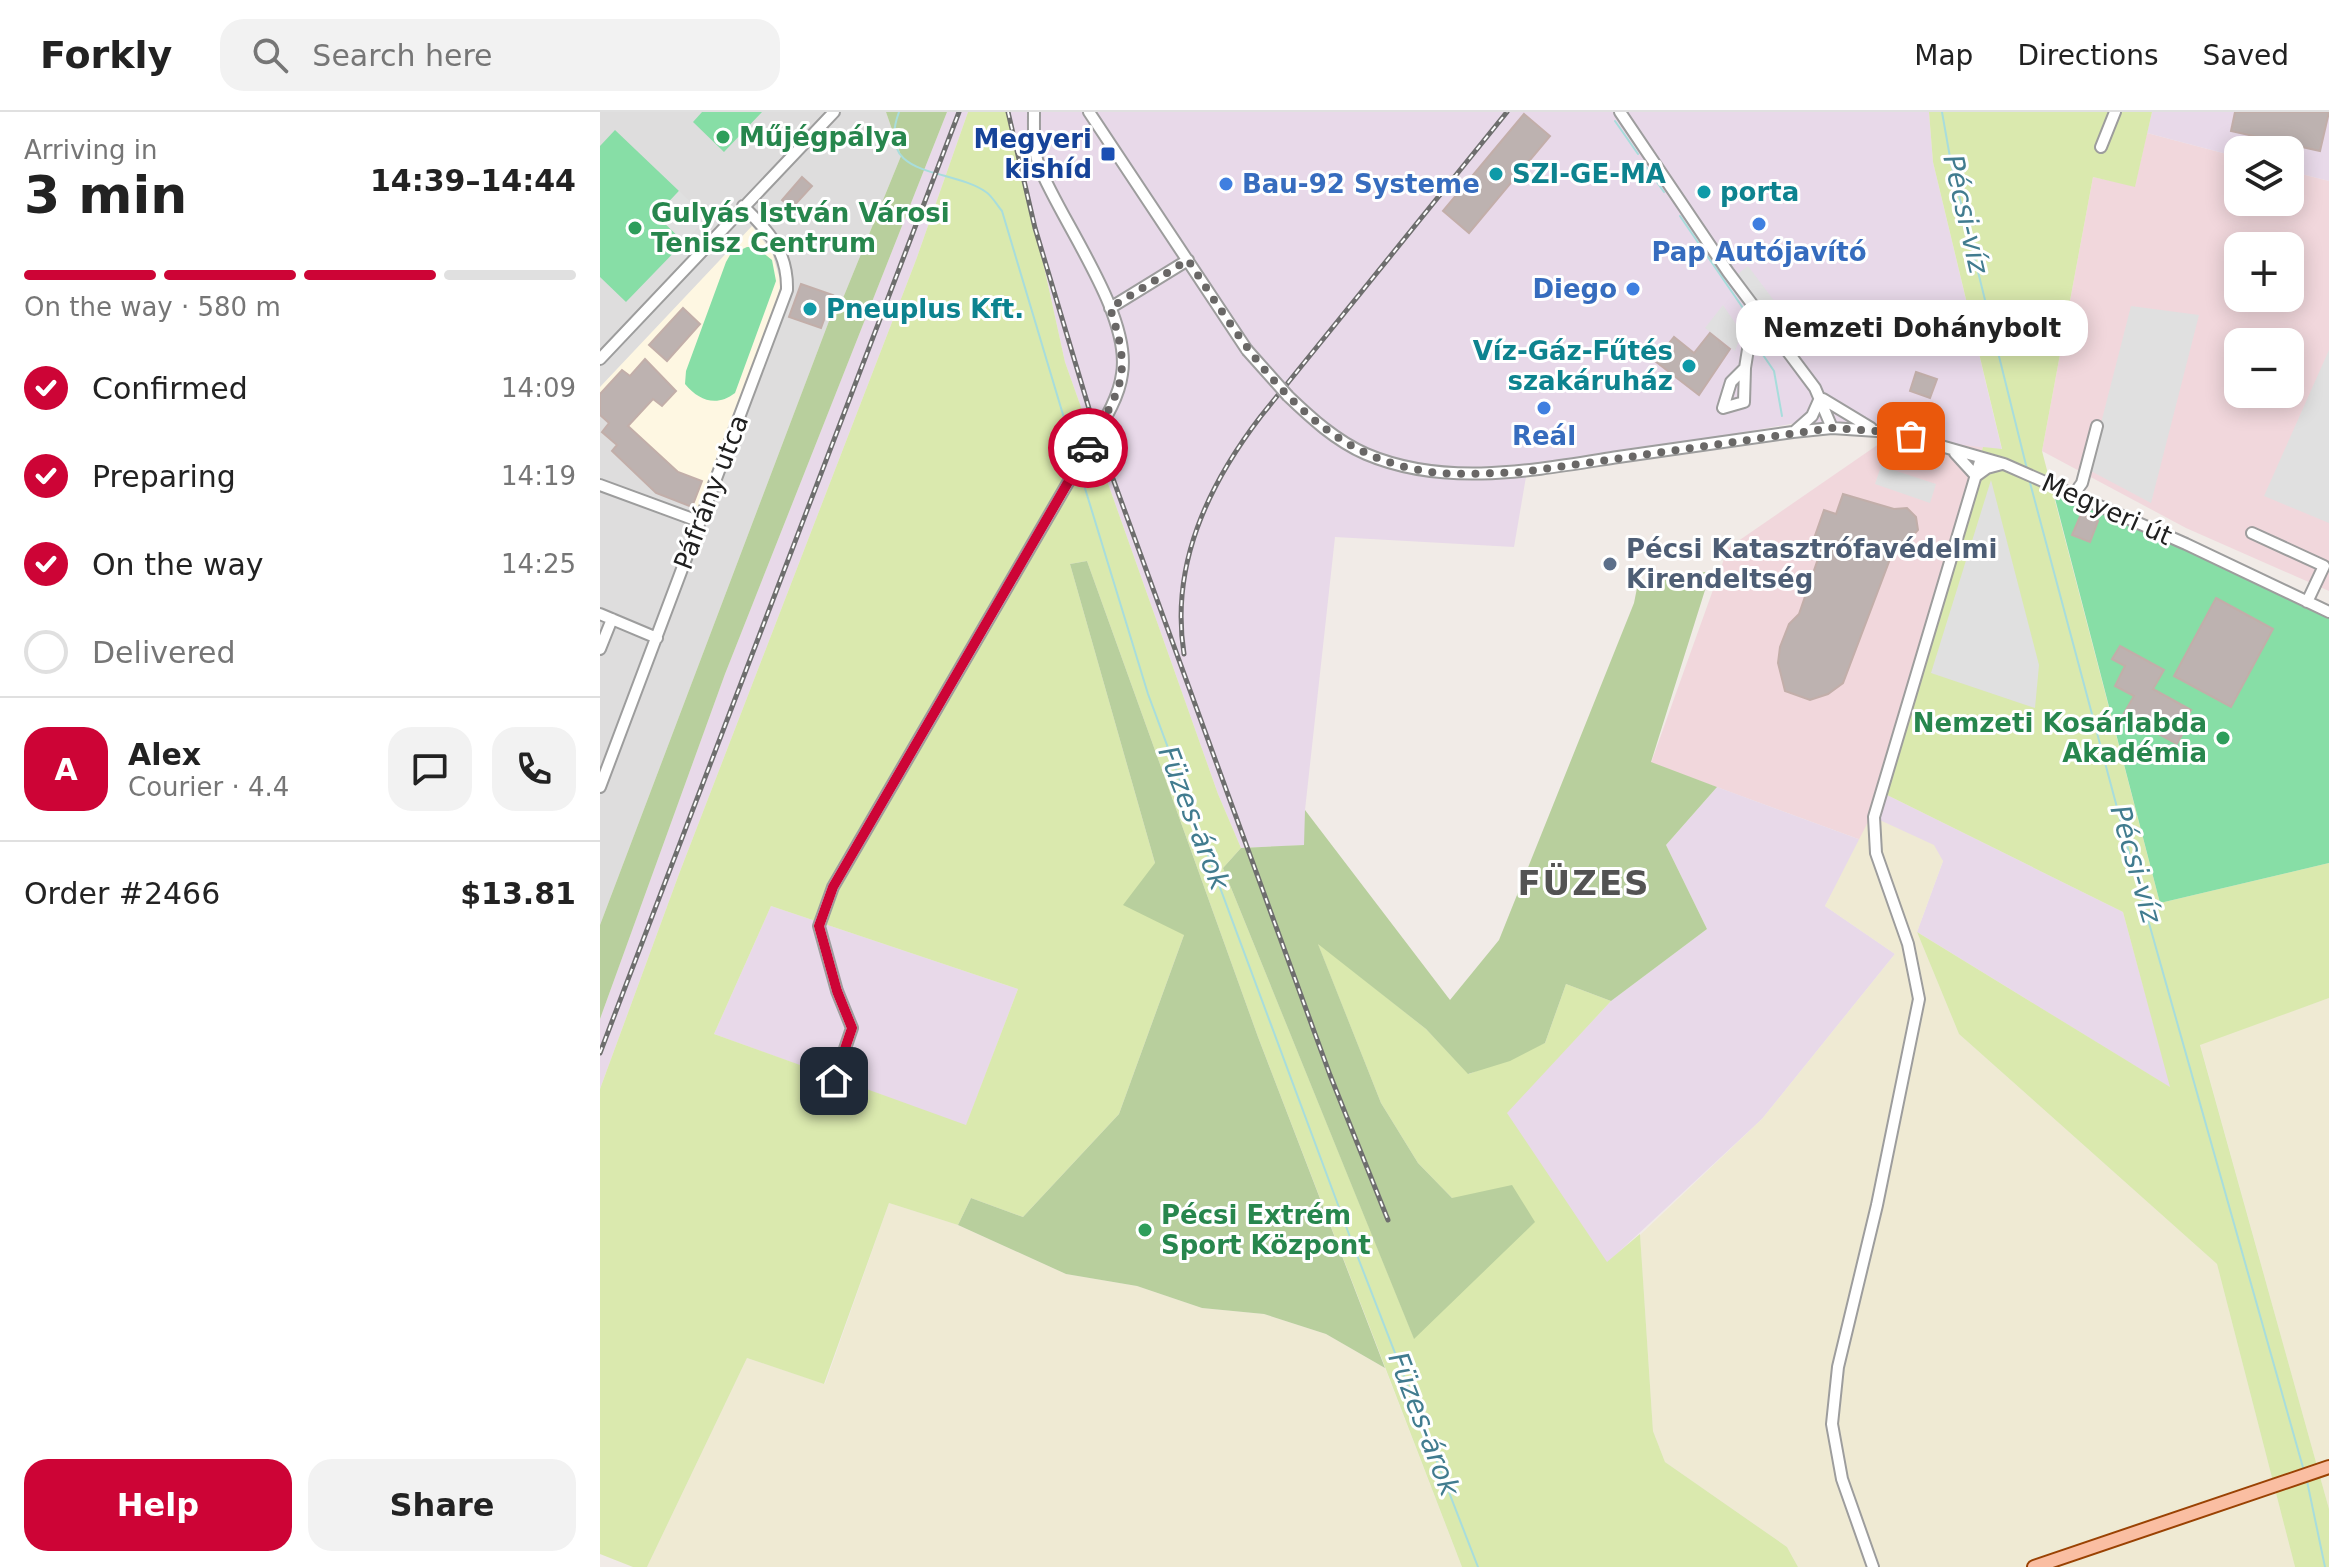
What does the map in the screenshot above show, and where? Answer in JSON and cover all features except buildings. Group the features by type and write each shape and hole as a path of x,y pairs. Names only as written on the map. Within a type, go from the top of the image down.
{"main road":[{"path":"2034,1567 2329,1467"}],"street":[{"path":"600,359 834,112"},
{"path":"834,1081 852,1028 837,991 819,924 833,887 1077,467 1122,377 1122,347 1110,308 1038,164 1033,138 1034,112"},
{"path":"1089,112 1247,350 1288,396 1328,432 1364,454 1415,469 1476,474 1523,472 1832,428"},
{"name":"Megyeri út","path":"1620,112 1820,398 1832,428 1892,432 2004,464 2329,612"},
{"path":"2101,147 2115,112"},
{"name":"Páfrány utca","path":"600,787 787,290 785,261 779,246 743,206"},
{"path":"1110,308 1188,260"},
{"path":"1745,368 1749,343 1770,330"},
{"path":"1793,432 1812,416 1820,398"},
{"name":"Megyeri út","path":"1820,398 1876,431"},
{"path":"2074,494 2082,483 2097,426"},
{"path":"1946,447 1967,462 1976,476"},
{"path":"1873,1567 1842,1479 1832,1424 1838,1367 1877,1205 1919,999 1908,944 1876,853 1874,817 1981,458"},
{"path":"1976,476 1987,468 2004,464"},
{"path":"602,489 698,521"},
{"path":"2252,533 2324,566 2307,602"},
{"path":"600,614 657,638"},
{"path":"600,649 612,619"}],"shaded area":[{"path":"600,112 886,112 901,156 841,303 829,321 600,925"},
{"path":"947,112 968,112 916,260 679,874 600,1089 600,1019 725,674"},
{"path":"1010,112 1929,112 1933,162 2002,450 1796,423 1527,471 1514,547 1335,537 1305,810 1305,845 1241,848 1218,794 1065,362"},
{"path":"2152,112 2329,112 2329,181 2304,175 2304,136 2224,136 2224,153 2147,133"},
{"path":"2147,133 2224,153 2224,216 2304,216 2304,175 2329,181 2329,591 2186,528 2042,451 2093,177 2135,186"},
{"path":"679,191 707,218 684,242 656,215"},
{"path":"752,226 772,252 781,283 698,509 656,493 612,451 616,445 602,432 609,423 600,415 600,387"},
{"path":"1748,266 1797,331 1784,341 1735,276"},
{"path":"1723,305 1742,333 1735,351 1705,328"},
{"path":"2131,306 2199,315 2151,503 2089,470"},
{"path":"2329,350 2329,523 2264,496"},
{"path":"1889,437 1935,439 1983,447 1887,776 1861,840 1651,763 1728,548"},
{"path":"1881,466 1936,484 1930,503 1875,484"},
{"path":"1991,480 2039,665 2035,708 1931,673"},
{"path":"1717,787 1861,840 1825,906 1895,954 1762,1119 1607,1263 1506,1113 1611,1001 1707,929 1666,845"},
{"path":"1881,792 2123,912 2171,1088 1917,932 1943,861 1871,816"},
{"path":"1871,816 1934,845 1943,861 1917,932 1959,1034 2217,1264 2295,1567 1798,1567 1787,1547 1665,1462 1653,1431 1640,1235 1762,1119 1895,954 1825,906"},
{"path":"771,906 1018,989 966,1126 714,1034"},
{"path":"2329,998 2329,1509 2200,1044"},
{"path":"889,1203 958,1225 1066,1274 1137,1286 1202,1308 1264,1314 1326,1334 1385,1368 1462,1567 647,1567 747,1358 825,1384"}],"green space":[{"name":"Műjégpálya","path":"702,112 762,112 724,152 693,122"},
{"path":"886,112 947,112 725,674 600,1019 600,925 829,321 841,303 901,156"},
{"path":"968,112 1010,112 1065,362 1218,794 1241,848 1223,868 1414,1338 1452,1198 1418,1163 1381,1103 1317,942 1426,1029 1469,1074 1545,1043 1566,984 1611,1001 1507,1113 1607,1262 1640,1234 1653,1431 1665,1462 1787,1547 1798,1567 1462,1567 1258,1037 1087,561 1070,564 1155,863 1184,935 1119,1114 1023,1217 971,1198 958,1225 889,1203 824,1384 747,1358 647,1567 633,1567 600,1554 600,1089 679,874 916,260","holes":["771,906 1018,989 966,1125 714,1034"]},
{"path":"1929,112 2152,112 2135,187 2093,177 2042,451 2160,903 2329,863 2329,998 2200,1045 2329,1509 2329,1567 2295,1567 2217,1264 1959,1034 1917,932 2170,1087 2123,912 1881,792 1983,447 2002,449 1933,162"},
{"name":"Gulyás István Városi Tenisz Centrum","path":"615,130 679,191 657,215 684,242 626,302 600,277 600,146"},
{"path":"747,247 756,247 772,260 776,281 735,393 722,400 708,400 696,395 685,384 686,371 726,262 730,255"},
{"name":"Nemzeti Kosárlabda Akadémia","path":"2052,487 2329,612 2329,863 2160,903"},
{"path":"1087,561 1258,1037 1385,1368 1326,1334 1264,1314 1202,1308 1137,1286 1066,1274 958,1225 971,1198 1023,1217 1119,1114 1184,935 1123,905 1155,863 1070,564"},
{"path":"1711,571 1651,762 1717,787 1666,845 1707,929 1611,1001 1566,984 1545,1043 1510,1061 1468,1074 1426,1029 1318,944 1381,1103 1418,1163 1452,1198 1512,1185 1535,1222 1414,1339 1223,868 1241,848 1304,845 1305,810 1450,1000 1499,940 1634,603 1638,583"}],"waterway":[{"name":"Füzes-árok","path":"899,112 894,134 897,150 906,161 971,184 988,194 1002,211 1076,458"},
{"name":"Pécsi-víz","path":"1942,112 1951,163 2027,469"},
{"path":"1615,121 1638,154"},
{"path":"1644,164 1664,192"},
{"path":"1680,216 1758,330"},
{"path":"1761,352 1774,371 1782,416"},
{"name":"Füzes-árok","path":"1080,472 1148,694 1350,1237 1478,1567"},
{"name":"Pécsi-víz","path":"2029,479 2130,856 2304,1471"},
{"name":"Pécsi-víz","path":"2307,1481 2325,1567"}],"railway":[{"path":"600,1053 959,112"},
{"path":"1008,112 1035,228 1096,432 1330,1075 1388,1220"},
{"path":"1184,654 1181,621 1188,558 1197,528 1225,470 1261,416 1507,112"}],"way so far":[{"path":"1088,448 1122,377 1124,356 1110,308 1188,260 1242,344 1301,409 1328,432 1364,454 1415,469 1476,474 1523,472 1832,428 1911,436"}],"place":[{"name":"Műjégpálya","path":"723,137"},
{"name":"Megyeri kishíd","path":"1108,154"},
{"name":"SZI-GE-MA","path":"1496,174"},
{"name":"Bau-92 Systeme","path":"1226,184"},
{"name":"porta","path":"1704,192"},
{"name":"Pap Autójavító","path":"1759,224"},
{"name":"Gulyás István Városi Tenisz Centrum","path":"635,228"},
{"name":"Diego","path":"1633,289"},
{"name":"Pneuplus Kft.","path":"810,309"},
{"name":"Víz-Gáz-Fűtés szakáruház","path":"1689,366"},
{"name":"Reál","path":"1544,408"},
{"name":"Nemzeti Dohánybolt","path":"1911,436"},
{"name":"Pécsi Katasztrófavédelmi Kirendeltség","path":"1610,564"},
{"name":"Nemzeti Kosárlabda Akadémia","path":"2223,738"},
{"name":"Pécsi Extrém Sport Központ","path":"1145,1230"}],"district":[{"name":"FÜZES","path":"1584,883"}],"route":[{"path":"834,1081 852,1028 837,991 832,963 822,939 820,919 833,887 1088,448"}]}
